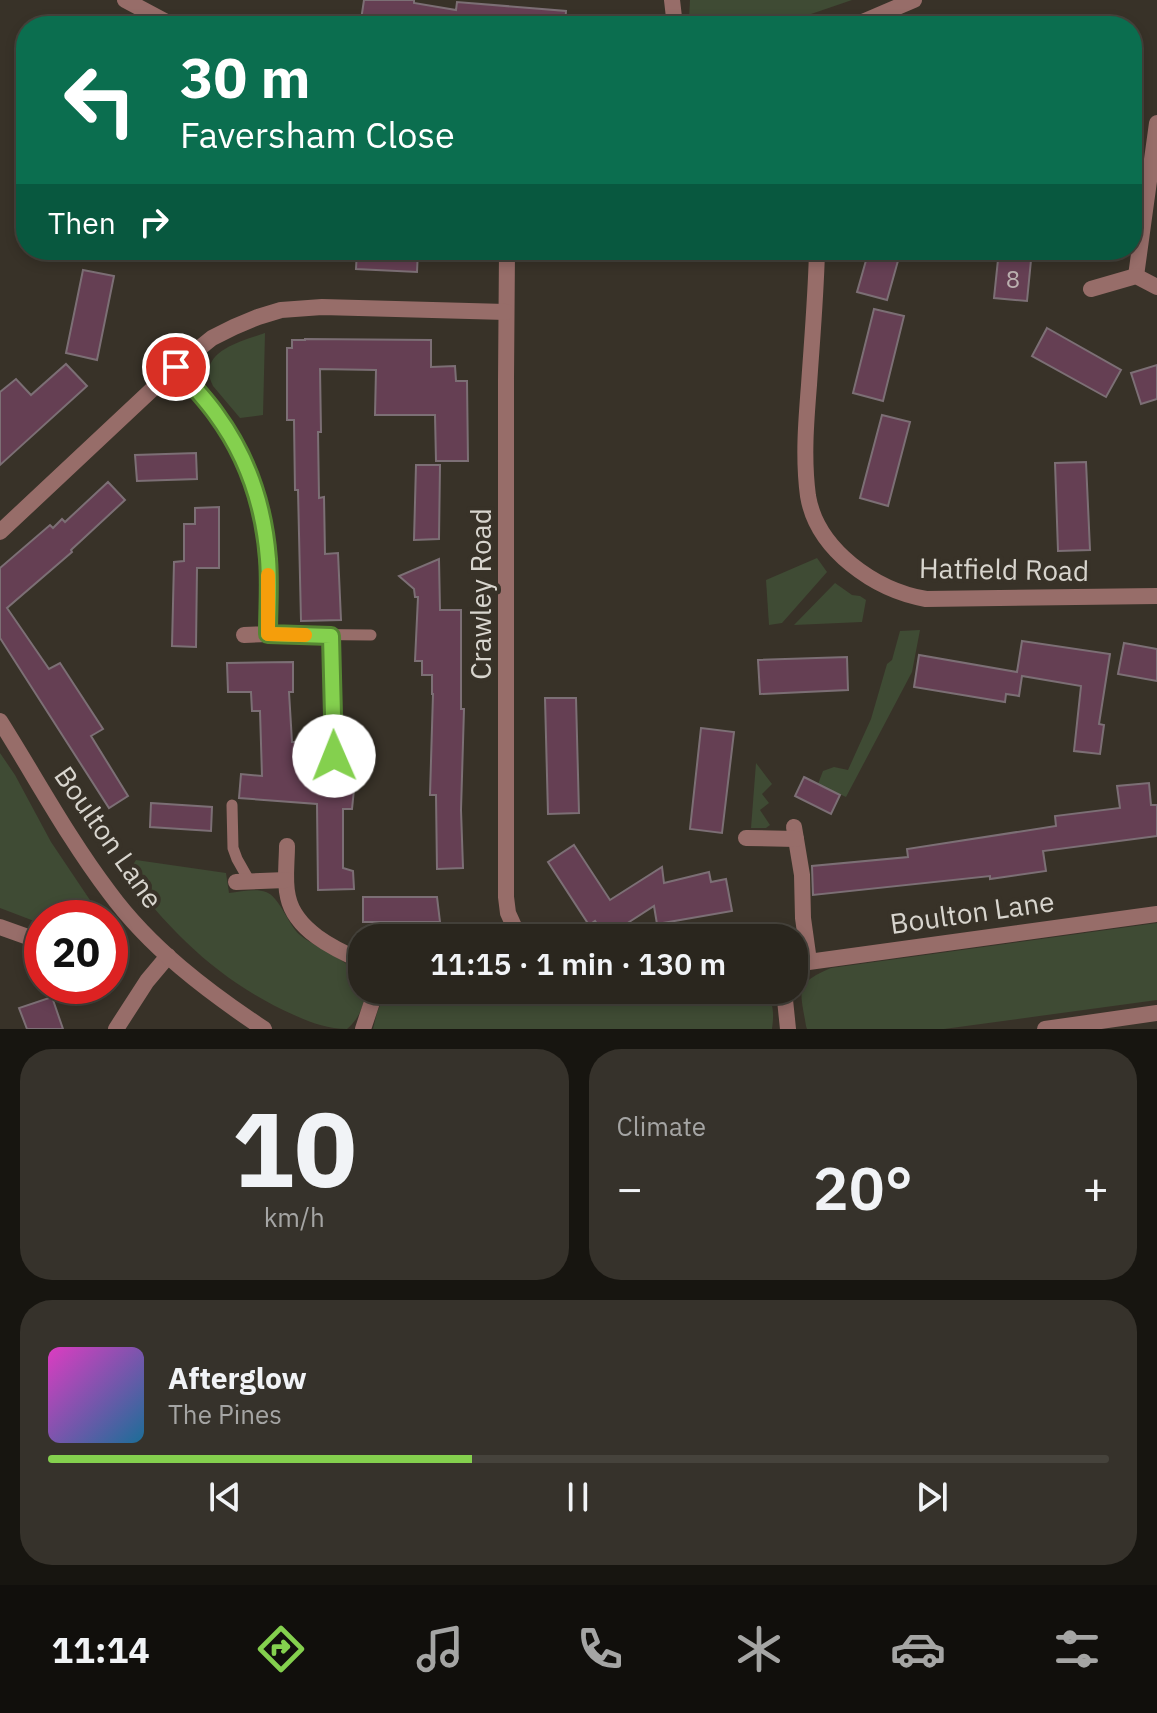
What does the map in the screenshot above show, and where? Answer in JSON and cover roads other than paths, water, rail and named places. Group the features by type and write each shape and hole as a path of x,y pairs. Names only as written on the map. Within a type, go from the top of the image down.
{"street":[{"path":"125,0 155,16"},
{"path":"876,7 914,0"},
{"path":"1142,232 1157,123"},
{"name":"Crawley Road","path":"507,260 506,897 512,924"},
{"name":"Hatfield Road","path":"817,260 805,446 808,496 825,537 836,550 883,584 910,596 926,599 1157,596"},
{"path":"1136,276 1138,260"},
{"path":"1091,289 1136,276 1157,287"},
{"path":"0,532 176,367 223,332 258,317 292,309 322,307 506,312"},
{"path":"176,367 207,402 235,443 261,512 269,580 268,634 244,635"},
{"name":"Boulton Lane","path":"0,721 66,829 109,892 131,918 168,956 264,1029"},
{"path":"746,838 795,833 802,875 803,924"},
{"path":"287,846 288,900 304,925 326,943 348,954"},
{"path":"243,882 286,880"},
{"name":"Boulton Lane","path":"808,961 1157,914"},
{"path":"0,927 24,936"},
{"path":"116,1029 147,981 168,956"},
{"path":"363,1029 371,1004"},
{"path":"785,1004 788,1029"},
{"path":"1045,1029 1157,1013"}],"lane":[{"path":"268,634 371,635"},
{"path":"331,636 334,756"},
{"path":"232,805 233,848 243,882"}]}
